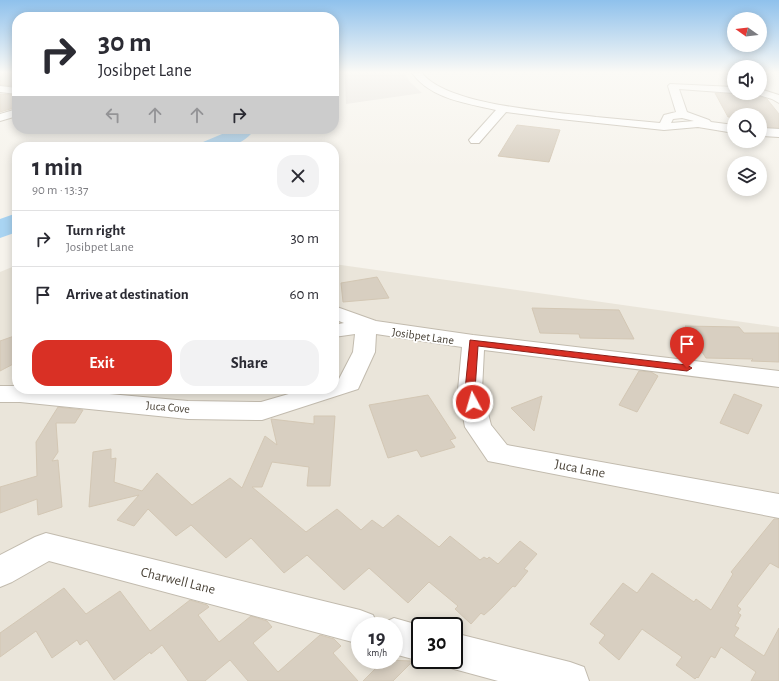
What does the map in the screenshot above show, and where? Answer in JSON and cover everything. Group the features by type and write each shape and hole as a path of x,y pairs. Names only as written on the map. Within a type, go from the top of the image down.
{"street":[{"path":"490,105 545,115 664,127 699,124 727,128"},
{"path":"679,105 682,115"},
{"path":"475,140 503,108"},
{"path":"0,118 12,114"},
{"path":"664,127 668,117 675,115 693,117 705,122 699,124"},
{"path":"767,132 779,133"},
{"path":"339,314 372,328"},
{"path":"339,331 372,328"},
{"name":"Josibpet Lane","path":"372,328 473,342 779,379"},
{"name":"Juca Cove","path":"339,387 349,384 364,352 372,328"},
{"name":"Juca Lane","path":"473,342 470,390 478,427 498,454 779,506"},
{"name":"Juca Cove","path":"0,394 12,394"},
{"name":"Juca Cove","path":"20,394 188,410 262,411 317,394"},
{"name":"Charwell Lane","path":"0,572 46,547 351,625"},
{"path":"463,653 570,681"}],"shaded area":[{"path":"339,265 779,327 779,681 0,681 0,272 12,267 12,394 339,394"}],"building":[{"path":"0,105 12,105 12,108 0,112"},
{"path":"721,105 772,105 779,114 779,128 767,127 767,108 727,108 727,115"},
{"path":"517,125 560,130 549,162 498,156"},
{"path":"377,277 389,298 343,302 341,283"},
{"path":"532,308 619,310 634,339 580,338 579,334 540,333"},
{"path":"685,326 739,327 744,333 779,333 779,362 751,361 753,359 706,358"},
{"path":"12,337 12,365 0,371 0,341"},
{"path":"639,371 651,372 658,376 637,412 619,405"},
{"path":"734,394 762,405 748,434 720,423"},
{"path":"428,395 456,438 450,440 455,447 421,457 417,450 388,458 369,405"},
{"path":"542,396 534,431 511,408"},
{"path":"58,407 83,410 75,423 56,423 58,452 52,461 58,460 62,507 38,515 37,499 0,513 0,487 37,476 36,442"},
{"path":"314,416 335,416 330,486 307,486 309,467 272,462 262,487 252,487 306,532 337,509 361,530 372,520 383,528 398,515 439,547 450,536 480,560 484,557 487,559 489,557 498,564 520,541 537,554 524,569 528,571 515,587 513,586 493,607 484,615 481,613 471,624 455,609 458,606 429,582 408,603 369,568 344,590 307,555 284,573 251,538 226,558 191,525 176,536 148,509 134,526 117,520 139,495 89,507 93,452 111,449 111,459 116,458 114,482 142,491 157,473 192,505 230,478 242,488 265,436 277,445 271,419 314,424"},
{"path":"774,519 779,519 779,568 770,563 737,606 741,609 738,613 741,615 735,626 739,628 734,636 764,656 779,628 779,681 751,681 756,672 721,647 715,658 711,656 698,678 697,677 695,679 676,665 682,657 642,629 619,660 599,643 605,635 590,624 623,583 637,593 652,573 694,602 696,599 711,610 733,574 731,572"},
{"path":"64,588 86,614 120,591 150,631 190,600 209,607 198,615 219,642 251,616 267,621 272,627 253,643 278,672 320,635 334,639 341,646 333,653 358,681 248,681 230,660 205,681 188,681 162,645 151,654 150,652 114,680 87,640 80,645 77,640 52,658 36,631 0,657 0,633"},
{"path":"403,661 411,661 411,663 393,681 363,681 375,669 403,669"}],"waterway":[{"path":"223,142 241,134"},
{"path":"0,229 12,224"}],"route":[{"path":"473,402 470,390 473,342 687,368"}]}
